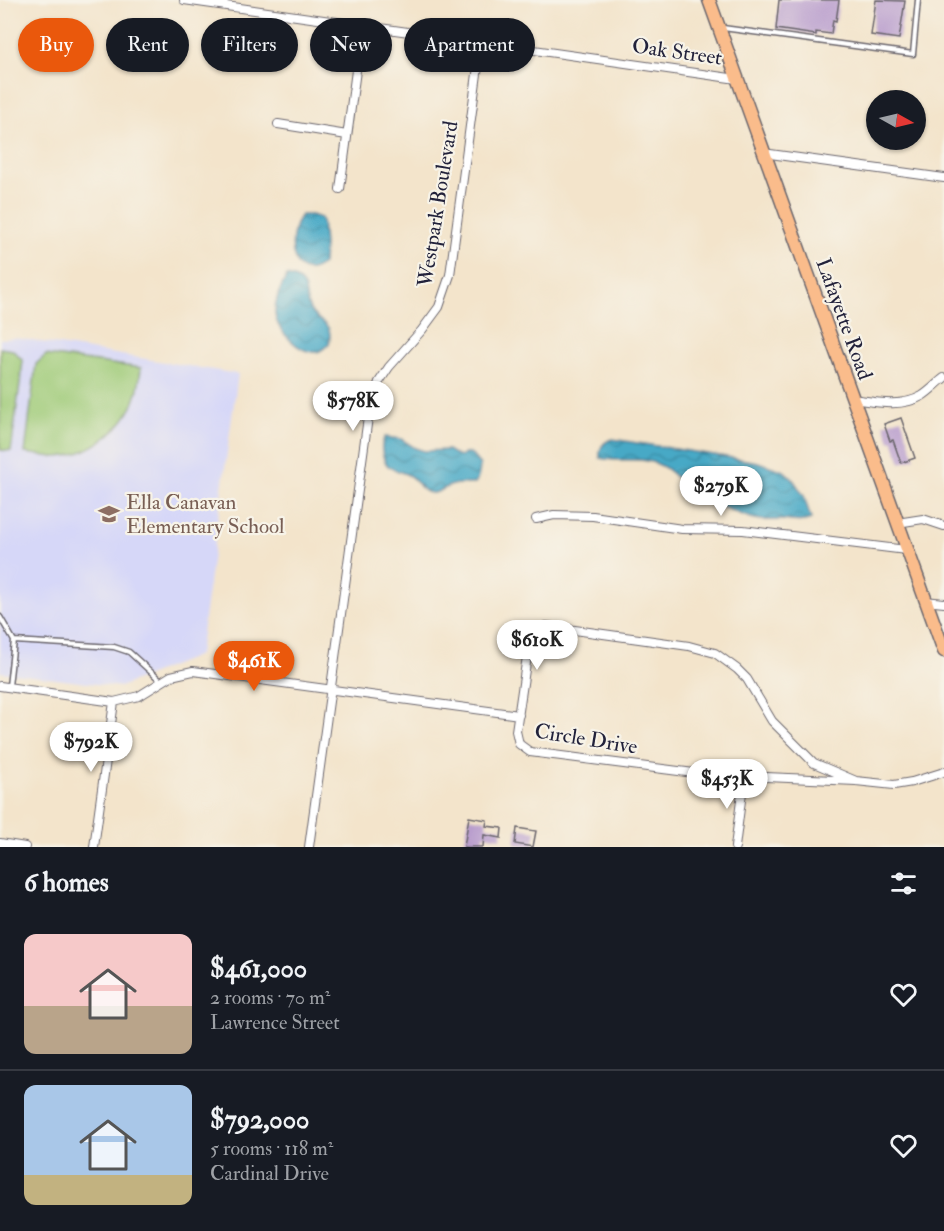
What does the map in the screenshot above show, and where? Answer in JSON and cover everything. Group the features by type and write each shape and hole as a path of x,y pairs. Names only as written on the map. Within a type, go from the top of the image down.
{"main road":[{"name":"Lafayette Road","path":"709,0 944,651"}],"street":[{"name":"Oak Street","path":"184,0 227,3 315,18"},
{"name":"Oak Street","path":"535,51 737,79"},
{"path":"340,189 356,72"},
{"name":"Westpark Boulevard","path":"309,847 369,410 379,382 389,367 439,307 450,274 477,72"},
{"path":"278,124 347,135"},
{"path":"763,153 944,178"},
{"path":"852,399 889,403 910,401 921,396 944,378"},
{"path":"536,519 554,515 593,516 681,529 742,530 906,550"},
{"path":"897,523 922,519 944,526"},
{"path":"925,601 944,603"},
{"name":"Circle Drive","path":"856,781 814,763 772,721 747,679 715,653 695,647 546,626 534,631 528,642 517,738 530,752 702,774 856,781 894,785 944,772"},
{"path":"0,686 114,702 139,696 161,681 181,672 193,671 519,715"},
{"path":"94,847 114,702"},
{"path":"735,847 744,777"},
{"path":"0,843 25,847"}],"lane":[{"path":"719,28 913,54 918,0"},
{"path":"0,617 14,641 9,687"},
{"path":"14,641 114,647 129,652 161,681"}],"shaded area":[{"name":"Ella Canavan Elementary School","path":"16,338 238,374 199,655 120,687 0,672 0,339"}],"green space":[{"path":"0,348 13,350 23,361 11,451 0,450"},
{"path":"46,355 141,368 139,386 131,408 115,430 92,446 67,456 54,457 25,453 36,364"}],"water":[{"path":"301,215 311,215 321,218 322,221 323,264 312,270 304,270 294,257 293,235"},
{"path":"287,276 301,282 312,313 326,325 330,332 329,344 322,350 310,352 303,349 290,340 279,326 275,312 277,298"},
{"path":"385,437 401,439 424,451 448,450 459,457 464,453 470,453 480,465 477,480 472,484 453,485 434,493 429,492 410,476 387,464 382,448"},
{"path":"612,439 758,462 784,471 792,478 804,496 811,519 804,521 762,520 748,517 699,494 660,465 644,460 600,458 602,446"}],"building":[{"path":"779,0 839,0 836,21 833,20 831,34 816,32 816,35 776,29"},
{"path":"876,0 905,1 899,39 871,35"},
{"path":"901,418 915,458 901,463 893,440 890,441 884,424"},
{"path":"469,817 487,820 486,826 502,828 501,838 484,835 483,847 464,847"},
{"path":"517,828 536,831 533,847 515,844"}],"place":[{"name":"Ella Canavan Elementary School","path":"109,514"}]}
